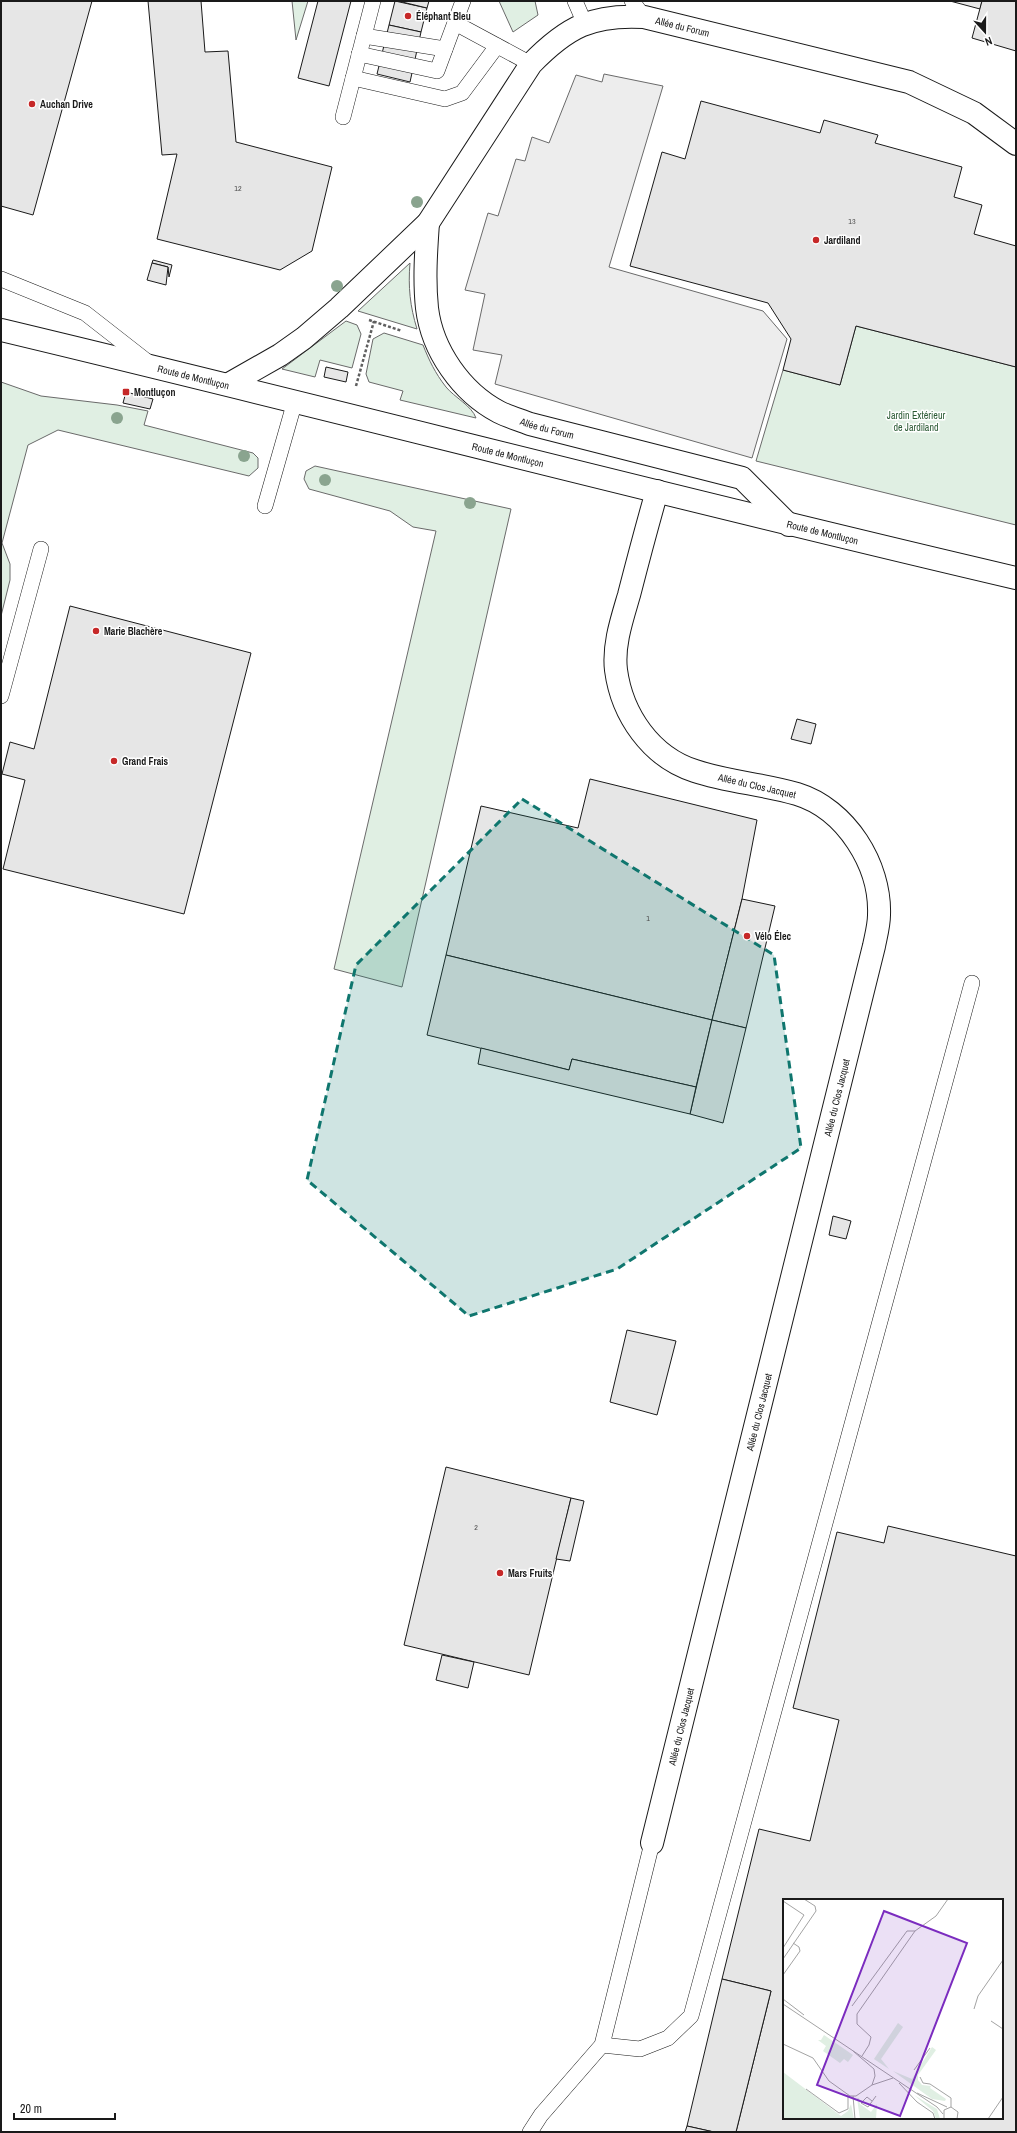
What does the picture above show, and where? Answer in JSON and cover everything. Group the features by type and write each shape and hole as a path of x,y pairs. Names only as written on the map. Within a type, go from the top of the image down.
{"street":[{"name":"Allée du Forum","path":"229,384 280,355 304,338 339,308 428,223 531,64 552,43 569,31 603,18 623,16 638,9 909,82 974,113 1016,144"},
{"name":"Allée du Forum","path":"428,223 426,286 427,309 432,332 446,361 459,380 477,397 499,412 530,424 742,478 789,525"},
{"name":"Route de Montluçon","path":"1,330 229,384 789,525 1016,578"},
{"name":"Allée du Clos Jacquet","path":"652,1843 874,946 879,915 877,887 870,864 857,840 836,818 818,804 797,794 695,772 677,764 654,747 636,727 622,697 616,669 618,635 657,491"}],"lane":[{"path":"343,117 373,1"},
{"path":"359,54 437,71 462,1"},
{"path":"575,1 584,24"},
{"path":"455,23 531,64"},
{"path":"364,36 445,49"},
{"path":"353,78 445,99 462,93 497,46"},
{"path":"1,279 85,313 155,367"},
{"path":"265,506 295,401"},
{"path":"1,696 41,549"},
{"path":"602,2045 640,2049 668,2038 691,2016 972,983"},
{"path":"530,2132 541,2115 602,2045 652,1843"}],"path":[{"path":"368,320 407,332"},
{"path":"356,388 374,322"}],"highlighted area":[{"path":"522,799 774,955 801,1148 617,1269 469,1316 307,1180 356,965"}],"green space":[{"path":"292,1 308,1 296,40"},
{"path":"499,1 535,1 538,15 513,32"},
{"path":"410,263 410,296 417,329 358,311"},
{"path":"346,321 357,325 361,334 352,368 320,360 315,377 282,369"},
{"name":"Jardin Extérieur de Jardiland","path":"856,326 1016,367 1016,525 756,461 783,370 840,385"},
{"path":"384,333 423,345 442,382 449,391 471,410 476,418 400,400 403,391 369,382 366,374 373,339"},
{"path":"1,382 41,396 117,405 148,411 144,425 253,453 258,458 258,468 249,476 58,430 28,445 2,543 10,564 10,580 1,616"},
{"path":"315,466 511,509 402,987 334,969 436,531 413,527 390,511 309,489 304,479 306,471"}],"shaded area":[{"path":"604,74 663,86 609,267 763,311 787,339 752,458 495,384 502,355 473,350 485,294 465,290 488,213 498,216 516,159 525,161 532,137 549,143 576,75 602,82"}],"building":[{"name":"Auchan Drive","path":"1,1 92,1 33,215 1,206"},
{"path":"148,1 201,1 205,52 228,51 236,142 332,167 312,251 280,270 157,239 177,154 162,155"},
{"path":"318,1 351,1 329,86 298,78"},
{"name":"Éléphant Bleu","path":"395,1 427,8 421,32 389,25"},
{"path":"398,1 429,1 427,8"},
{"path":"950,1 982,1 980,9"},
{"path":"982,1 1016,1 1016,51 972,38"},
{"path":"389,25 421,32 410,82 377,74"},
{"name":"Jardiland","path":"701,101 820,133 824,120 878,135 875,143 962,167 954,197 982,205 974,234 1016,246 1016,367 856,326 840,385 783,370 791,339 768,303 630,266 662,152 685,159"},
{"path":"153,260 172,265 169,277 168,267 152,263"},
{"path":"152,263 168,267 166,285 147,280"},
{"path":"326,367 348,372 346,382 324,377"},
{"path":"126,392 153,399 150,409 123,403"},
{"name":"Grand Frais","path":"70,606 251,653 184,914 3,869 25,780 2,774 10,742 34,749"},
{"path":"797,719 816,724 811,744 791,739"},
{"path":"590,779 757,820 742,899 712,1020 446,955 481,806 578,828"},
{"path":"742,899 775,906 746,1028 712,1020"},
{"path":"446,955 712,1020 696,1087 572,1059 569,1070 427,1035"},
{"path":"712,1020 746,1028 723,1123 690,1114"},
{"path":"481,1048 569,1070 572,1059 696,1087 690,1114 478,1064"},
{"path":"833,1216 851,1221 846,1239 829,1235"},
{"path":"627,1330 676,1341 657,1415 610,1402"},
{"path":"446,1467 571,1498 529,1675 404,1645"},
{"path":"571,1498 584,1501 570,1561 556,1559"},
{"path":"888,1526 1016,1556 1016,2132 736,2132 771,1991 722,1979 759,1829 810,1841 839,1720 793,1708 837,1532 884,1543"},
{"path":"442,1655 474,1662 468,1688 436,1680"},
{"path":"722,1979 771,1991 736,2132 714,2132 687,2126"},
{"path":"687,2126 714,2132 685,2132"}],"place":[{"name":"Éléphant Bleu","path":"408,16"},
{"name":"Auchan Drive","path":"32,104"},
{"name":"Jardiland","path":"816,240"},
{"name":"Montluçon","path":"126,392"},
{"name":"Marie Blachère","path":"96,631"},
{"name":"Grand Frais","path":"114,761"},
{"name":"Vélo Élec","path":"747,936"},
{"name":"Mars Fruits","path":"500,1573"}]}
